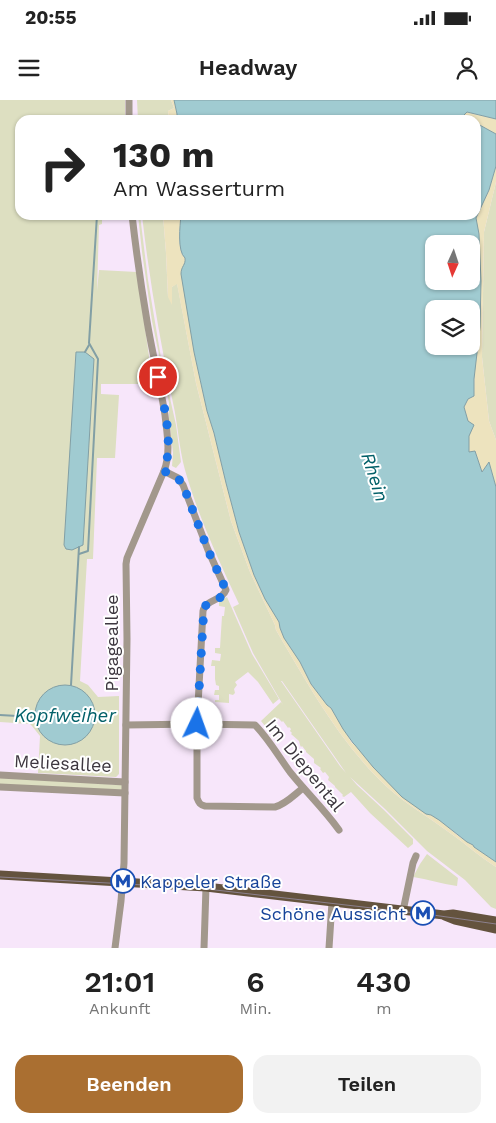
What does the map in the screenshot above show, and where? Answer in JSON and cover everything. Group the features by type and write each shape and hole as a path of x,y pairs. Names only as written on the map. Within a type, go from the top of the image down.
{"main road":[{"path":"0,875 206,887 444,916 496,929"},
{"path":"444,916 453,914 496,921"}],"street":[{"path":"128,100 129,115"},
{"name":"Pigageallee","path":"123,882 127,639 126,564 167,463 168,450 163,399 147,321 133,220"},
{"path":"164,471 178,478 183,485 226,593 204,607 197,724 197,798 200,805 275,807 288,800 303,788"},
{"name":"Im Diepental","path":"126,725 255,724 303,788 339,830"},
{"name":"Meliesallee","path":"0,775 125,782"},
{"name":"Meliesallee","path":"0,787 125,793"},
{"path":"403,911 416,856"},
{"path":"115,948 123,882"},
{"path":"204,948 206,887"},
{"path":"329,948 332,902"}],"shaded area":[{"path":"0,100 125,100 125,115 15,115 15,220 102,220 102,224 99,225 97,291 99,270 137,272 153,384 101,384 101,394 119,395 115,458 97,458 93,559 87,559 80,681 88,685 98,697 119,696 119,774 116,777 38,773 40,736 30,724 0,722"},
{"path":"137,100 171,100 174,108 168,111 168,115 138,115"},
{"path":"496,182 496,440 489,421 482,357 484,232"},
{"path":"139,220 141,220 161,358 176,425 181,462 176,468 172,466 173,453 169,403 152,321"},
{"path":"143,220 163,220 168,297 172,287 177,283 196,383 231,521 250,572 276,630 325,712 353,751 369,769 401,799 496,867 496,909 491,907 465,880 427,851 350,777 413,839 413,844 408,848 370,813 351,792 344,797 342,796 328,780 329,777 325,772 323,773 321,768 314,763 314,759 301,747 299,741 291,734 291,729 283,721 278,718 266,727 261,721 281,702 283,705 253,653 233,607 239,604 190,487 181,453 175,411 155,309","holes":["281,681 282,681 346,773 340,766"]},
{"path":"227,597 252,654 279,699 273,704 258,682 248,672 235,682 237,685 234,689 235,693 233,695 229,694 229,703 215,702 215,700 219,700 219,695 214,695 215,690 219,690 219,686 216,685 215,666 211,666 212,660 220,661 221,654 215,653 215,648 220,648 222,616 224,616 225,607 219,606 219,601"},
{"path":"0,777 122,785 122,790 0,785"},
{"path":"427,854 458,878 457,886 413,877"}],"sand":[{"path":"171,100 174,100 177,115 168,115 168,111 174,108"},
{"path":"467,112 479,115 464,115"},
{"path":"481,115 496,119 496,134 481,126"},
{"path":"496,166 496,182 484,232 482,357 489,421 496,440 496,487 489,462 482,472 475,451 469,452 468,421 464,407 468,399 474,396 474,355 480,355 480,300 475,300 475,290 480,290 480,235 476,235 476,220 481,220 481,207 489,190"},
{"path":"163,220 181,220 180,244 182,255 185,258 184,265 194,352 207,411 239,532 254,575 265,599 279,622 284,638 300,662 311,684 331,708 352,743 426,813 437,818 461,838 496,862 496,867 401,799 369,769 353,751 325,712 276,630 250,572 231,521 196,383 177,284 172,287 172,305 168,297"}],"water":[{"path":"174,100 496,100 496,119 467,112 464,115 177,114"},
{"path":"481,126 496,134 496,166 489,190 481,207"},
{"name":"Rhein","path":"181,220 476,220 479,235 425,235 425,290 480,290 480,258 481,281 480,327 480,300 425,300 425,355 477,355 474,396 468,399 464,407 468,421 474,425 469,436 469,452 475,451 482,472 489,462 496,487 496,862 439,820 426,814 402,797 373,767 343,729 331,708 311,684 300,662 284,638 279,622 265,599 254,575 239,532 207,411 194,352 181,274 185,258 181,250"},
{"path":"76,352 85,352 94,359 83,545 72,550 66,549 64,545"},
{"name":"Kopfweiher","path":"59,685 71,685 82,690 90,698 95,709 93,727 82,740 71,745 59,745 48,740 40,732 35,721 35,709 40,698 48,690"}],"waterway":[{"path":"79,554 88,551 98,359 89,343 97,220"},
{"path":"85,352 89,345"},
{"path":"71,685 79,547"},
{"path":"0,715 35,717"}],"tram line":[{"path":"0,877 198,888 496,924"}],"place":[{"name":"Kappeler Straße","path":"123,881"},
{"name":"Schöne Aussicht","path":"423,913"}],"route":[{"path":"158,377 163,399 168,441 168,460 164,471 181,480 208,550 226,590 222,597 207,604 203,611 197,724"}]}
